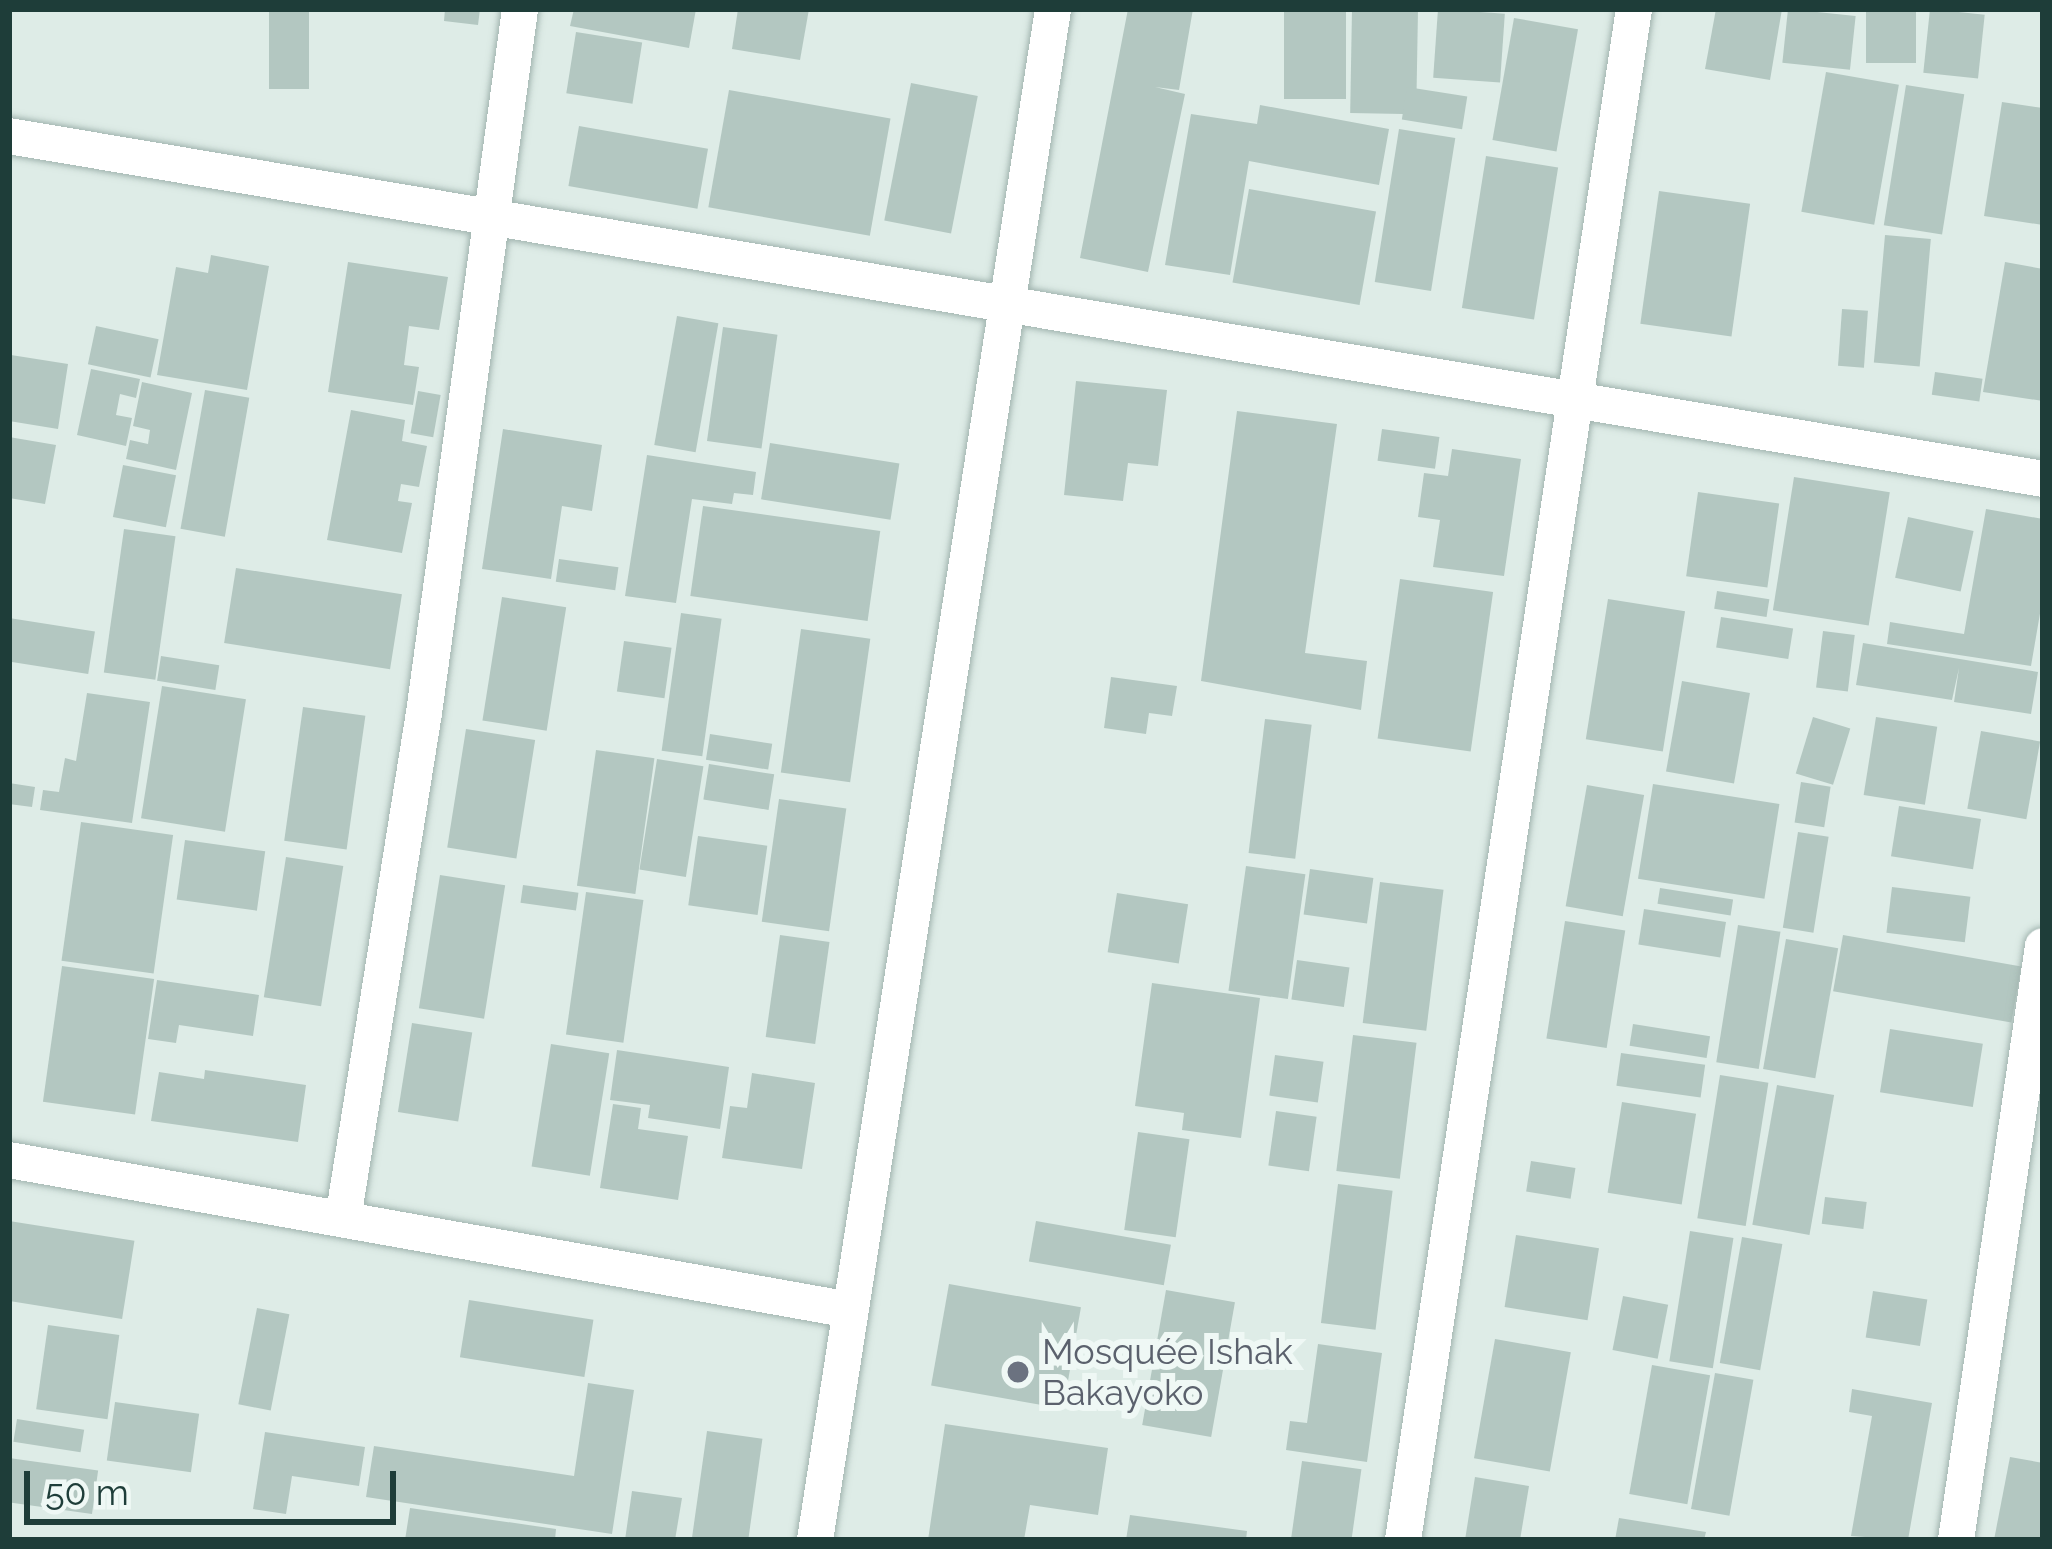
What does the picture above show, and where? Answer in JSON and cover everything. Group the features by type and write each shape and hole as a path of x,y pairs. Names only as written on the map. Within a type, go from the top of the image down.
{"street":[{"path":"343,1220 424,713 520,9"},
{"path":"814,1540 845,1309 1010,311 1053,9"},
{"path":"1403,1540 1634,9"},
{"path":"9,136 1010,311 2043,479"},
{"path":"1956,1540 2043,946"},
{"path":"9,1160 845,1309"}],"building":[{"path":"269,9 309,9 309,89 269,89"},
{"path":"445,9 480,9 478,25 444,21"},
{"path":"574,9 696,9 689,48 570,26"},
{"path":"738,9 809,9 800,60 732,49"},
{"path":"1128,9 1193,9 1179,90 1155,87 1185,94 1148,272 1080,258"},
{"path":"1284,9 1346,9 1346,99 1284,99"},
{"path":"1352,9 1418,10 1416,114 1350,113"},
{"path":"1438,9 1505,14 1500,83 1433,78"},
{"path":"1716,9 1782,9 1770,80 1705,69"},
{"path":"1788,9 1856,16 1850,70 1782,63"},
{"path":"1866,9 1916,9 1916,63 1866,63"},
{"path":"1930,9 1985,15 1978,78 1923,73"},
{"path":"1514,18 1578,29 1556,151 1492,140"},
{"path":"576,32 642,42 632,104 566,93"},
{"path":"1826,72 1899,85 1874,225 1801,212"},
{"path":"911,83 978,96 951,233 884,220"},
{"path":"1906,85 1964,94 1942,234 1884,225"},
{"path":"1407,87 1467,97 1462,129 1402,120"},
{"path":"729,90 891,118 870,236 708,207"},
{"path":"2002,102 2043,108 2043,225 1984,216"},
{"path":"1260,105 1389,129 1379,185 1249,161 1230,275 1165,265 1191,114 1257,124"},
{"path":"579,126 708,149 697,209 568,186"},
{"path":"1399,129 1455,138 1431,291 1375,282"},
{"path":"1486,156 1558,167 1534,320 1462,308"},
{"path":"1249,189 1376,211 1360,305 1233,283"},
{"path":"1659,191 1750,204 1731,336 1640,324"},
{"path":"1885,235 1931,239 1920,367 1874,363"},
{"path":"211,255 269,266 247,390 157,375 176,267 208,273"},
{"path":"348,262 448,277 439,330 409,326 404,365 419,367 413,405 328,392"},
{"path":"2005,262 2043,269 2043,401 1983,392"},
{"path":"1842,309 1868,311 1864,368 1838,366"},
{"path":"677,316 718,323 696,452 654,445"},
{"path":"96,326 159,339 150,377 88,364"},
{"path":"723,327 777,335 761,449 707,441"},
{"path":"11,355 68,364 58,429 9,421"},
{"path":"91,369 140,379 136,398 120,394 116,415 132,418 126,446 77,435"},
{"path":"1935,372 1983,379 1979,401 1932,395"},
{"path":"1076,381 1167,390 1158,466 1128,463 1123,501 1064,495"},
{"path":"142,382 192,393 176,470 126,459 130,440 148,444 150,430 133,426"},
{"path":"205,390 249,398 225,537 181,529"},
{"path":"418,391 441,395 433,437 411,433"},
{"path":"351,410 405,420 402,441 427,446 419,487 401,484 398,501 412,503 402,553 327,540"},
{"path":"1237,411 1337,424 1305,653 1367,661 1361,710 1201,681"},
{"path":"503,429 602,445 592,511 562,506 551,579 482,569"},
{"path":"1382,429 1439,437 1435,469 1378,461"},
{"path":"9,437 56,445 45,504 9,498"},
{"path":"770,443 899,463 890,520 761,499"},
{"path":"1452,449 1521,459 1504,576 1433,567 1440,520 1418,517 1424,473 1448,476"},
{"path":"647,455 756,472 753,495 734,493 732,504 692,499 676,603 625,596"},
{"path":"123,465 176,475 166,527 113,517"},
{"path":"1794,477 1890,492 1869,626 1773,610"},
{"path":"1698,492 1779,503 1767,588 1686,576"},
{"path":"703,506 880,531 868,621 690,596"},
{"path":"1986,509 2043,519 2043,596 2031,666 1887,644 1890,622 1964,634"},
{"path":"1908,517 1974,531 1961,592 1895,578"},
{"path":"124,529 175,536 155,680 104,673"},
{"path":"559,559 618,567 615,590 556,582"},
{"path":"236,568 402,594 390,669 224,643"},
{"path":"1400,579 1493,592 1471,752 1378,738"},
{"path":"1717,591 1769,599 1767,617 1714,609"},
{"path":"502,597 566,607 547,731 482,720"},
{"path":"1608,599 1685,611 1663,751 1586,739"},
{"path":"681,613 722,619 702,756 662,751"},
{"path":"1721,617 1793,628 1788,659 1716,648"},
{"path":"9,618 95,632 88,674 9,662"},
{"path":"801,629 870,639 850,782 781,773"},
{"path":"1823,631 1855,635 1848,691 1816,688"},
{"path":"624,641 672,648 664,698 617,692"},
{"path":"1863,643 2038,672 2031,714 1954,702 1959,668 1952,700 1856,685"},
{"path":"161,656 219,665 215,690 157,681"},
{"path":"1111,677 1177,686 1172,716 1149,713 1146,734 1104,728"},
{"path":"1682,681 1750,693 1734,784 1666,772"},
{"path":"162,686 246,699 225,832 141,818"},
{"path":"87,693 150,702 132,823 40,810 43,790 59,792 65,758 76,761"},
{"path":"303,707 365,716 347,849 284,841"},
{"path":"1813,717 1850,728 1833,785 1796,773"},
{"path":"1876,717 1937,727 1925,805 1864,795"},
{"path":"1265,719 1312,725 1295,859 1249,853"},
{"path":"466,729 535,740 516,858 447,848"},
{"path":"1981,731 2040,741 2026,819 1967,809"},
{"path":"710,734 772,744 768,770 706,760"},
{"path":"596,750 654,758 635,894 577,886"},
{"path":"657,759 703,766 686,877 639,870"},
{"path":"709,764 774,774 769,810 703,800"},
{"path":"1801,782 1831,787 1824,827 1795,822"},
{"path":"9,783 35,787 32,807 9,804"},
{"path":"1653,784 1779,804 1764,899 1638,879"},
{"path":"1587,785 1644,795 1623,916 1566,906"},
{"path":"779,799 846,808 829,931 762,922"},
{"path":"1899,806 1981,819 1973,869 1891,856"},
{"path":"81,822 173,835 154,974 62,961"},
{"path":"1798,832 1829,837 1813,933 1783,928"},
{"path":"698,836 767,846 758,915 688,905"},
{"path":"185,840 265,851 257,911 177,899"},
{"path":"286,857 343,866 321,1006 264,997"},
{"path":"1246,866 1305,874 1288,999 1228,991"},
{"path":"1310,869 1373,878 1367,923 1304,915"},
{"path":"440,875 505,885 484,1019 419,1008"},
{"path":"1380,882 1444,890 1426,1031 1363,1023"},
{"path":"523,885 578,893 576,911 520,903"},
{"path":"1892,887 1970,897 1965,942 1886,933"},
{"path":"1660,888 1733,900 1731,915 1657,904"},
{"path":"586,892 643,900 623,1043 566,1035"},
{"path":"1117,893 1188,904 1179,964 1108,952"},
{"path":"1644,909 1726,922 1720,958 1638,945"},
{"path":"1565,921 1625,931 1607,1048 1546,1039"},
{"path":"1738,925 1780,932 1759,1069 1716,1062"},
{"path":"780,935 830,942 815,1044 766,1037"},
{"path":"1843,935 2021,966 2011,1023 1833,991"},
{"path":"1786,939 1838,948 1815,1078 1763,1069"},
{"path":"1297,960 1349,967 1344,1007 1291,1000"},
{"path":"62,966 154,979 135,1115 43,1102"},
{"path":"157,980 259,995 253,1036 179,1025 176,1043 148,1039"},
{"path":"1152,983 1260,998 1241,1138 1182,1130 1184,1113 1135,1106"},
{"path":"412,1023 472,1033 458,1121 398,1112"},
{"path":"1633,1024 1710,1036 1707,1058 1630,1046"},
{"path":"1890,1029 1983,1044 1973,1107 1880,1092"},
{"path":"1353,1035 1417,1043 1400,1179 1336,1171"},
{"path":"551,1044 609,1053 590,1176 532,1166"},
{"path":"617,1050 729,1067 720,1129 648,1118 650,1105 610,1100"},
{"path":"1621,1053 1705,1065 1701,1098 1616,1086"},
{"path":"1275,1055 1324,1062 1318,1102 1269,1096"},
{"path":"205,1070 306,1085 298,1142 151,1121 159,1072 204,1079"},
{"path":"752,1073 815,1083 802,1169 722,1158 730,1106 747,1108"},
{"path":"1720,1075 1768,1083 1746,1226 1697,1218"},
{"path":"1777,1085 1834,1095 1809,1235 1752,1225"},
{"path":"1622,1102 1696,1114 1682,1205 1608,1193"},
{"path":"613,1104 641,1108 638,1129 688,1136 678,1200 600,1188"},
{"path":"1276,1111 1317,1117 1309,1171 1268,1165"},
{"path":"1138,1132 1189,1139 1176,1237 1124,1230"},
{"path":"1531,1161 1575,1168 1571,1199 1526,1192"},
{"path":"1338,1184 1393,1191 1376,1330 1321,1323"},
{"path":"1825,1197 1867,1202 1863,1229 1822,1224"},
{"path":"9,1221 134,1241 122,1319 9,1301"},
{"path":"1036,1221 1171,1245 1164,1285 1029,1261"},
{"path":"1690,1231 1733,1238 1713,1368 1669,1361"},
{"path":"1516,1235 1599,1248 1588,1320 1505,1307"},
{"path":"1742,1237 1782,1244 1760,1370 1720,1363"},
{"path":"949,1284 1081,1307 1063,1409 931,1385"},
{"path":"1166,1290 1235,1302 1211,1437 1142,1425"},
{"path":"1873,1291 1927,1300 1920,1346 1866,1337"},
{"path":"1623,1296 1668,1305 1658,1359 1613,1350"},
{"path":"469,1300 593,1320 584,1377 460,1357"},
{"path":"257,1308 289,1314 271,1410 238,1404"},
{"path":"48,1325 119,1335 107,1419 36,1409"},
{"path":"1495,1339 1571,1352 1550,1472 1474,1458"},
{"path":"1318,1344 1382,1353 1367,1462 1286,1450 1290,1421 1307,1423"},
{"path":"1652,1365 1710,1375 1687,1504 1629,1494"},
{"path":"1715,1373 1753,1380 1729,1516 1691,1509"},
{"path":"588,1383 634,1390 612,1534 366,1497 374,1446 574,1476"},
{"path":"1852,1389 1932,1403 1908,1540 1851,1536 1872,1416 1849,1412"},
{"path":"115,1402 199,1414 191,1472 107,1460"},
{"path":"17,1419 84,1430 81,1452 13,1442"},
{"path":"945,1424 1108,1448 1098,1515 1030,1505 1024,1540 928,1540"},
{"path":"707,1431 762,1439 748,1540 692,1540"},
{"path":"265,1432 365,1447 359,1486 292,1476 286,1514 253,1509"},
{"path":"2010,1457 2043,1463 2043,1540 1994,1540"},
{"path":"9,1458 98,1471 92,1514 9,1502"},
{"path":"1302,1461 1361,1469 1351,1540 1291,1540"},
{"path":"1475,1477 1529,1486 1520,1540 1465,1540"},
{"path":"632,1491 682,1498 675,1540 625,1540"},
{"path":"410,1508 556,1529 555,1540 405,1540"},
{"path":"1130,1515 1247,1531 1246,1540 1126,1540"},
{"path":"1619,1518 1706,1532 1704,1540 1615,1540"}],"place":[{"name":"Mosquée Ishak Bakayoko","path":"1018,1372"}]}
